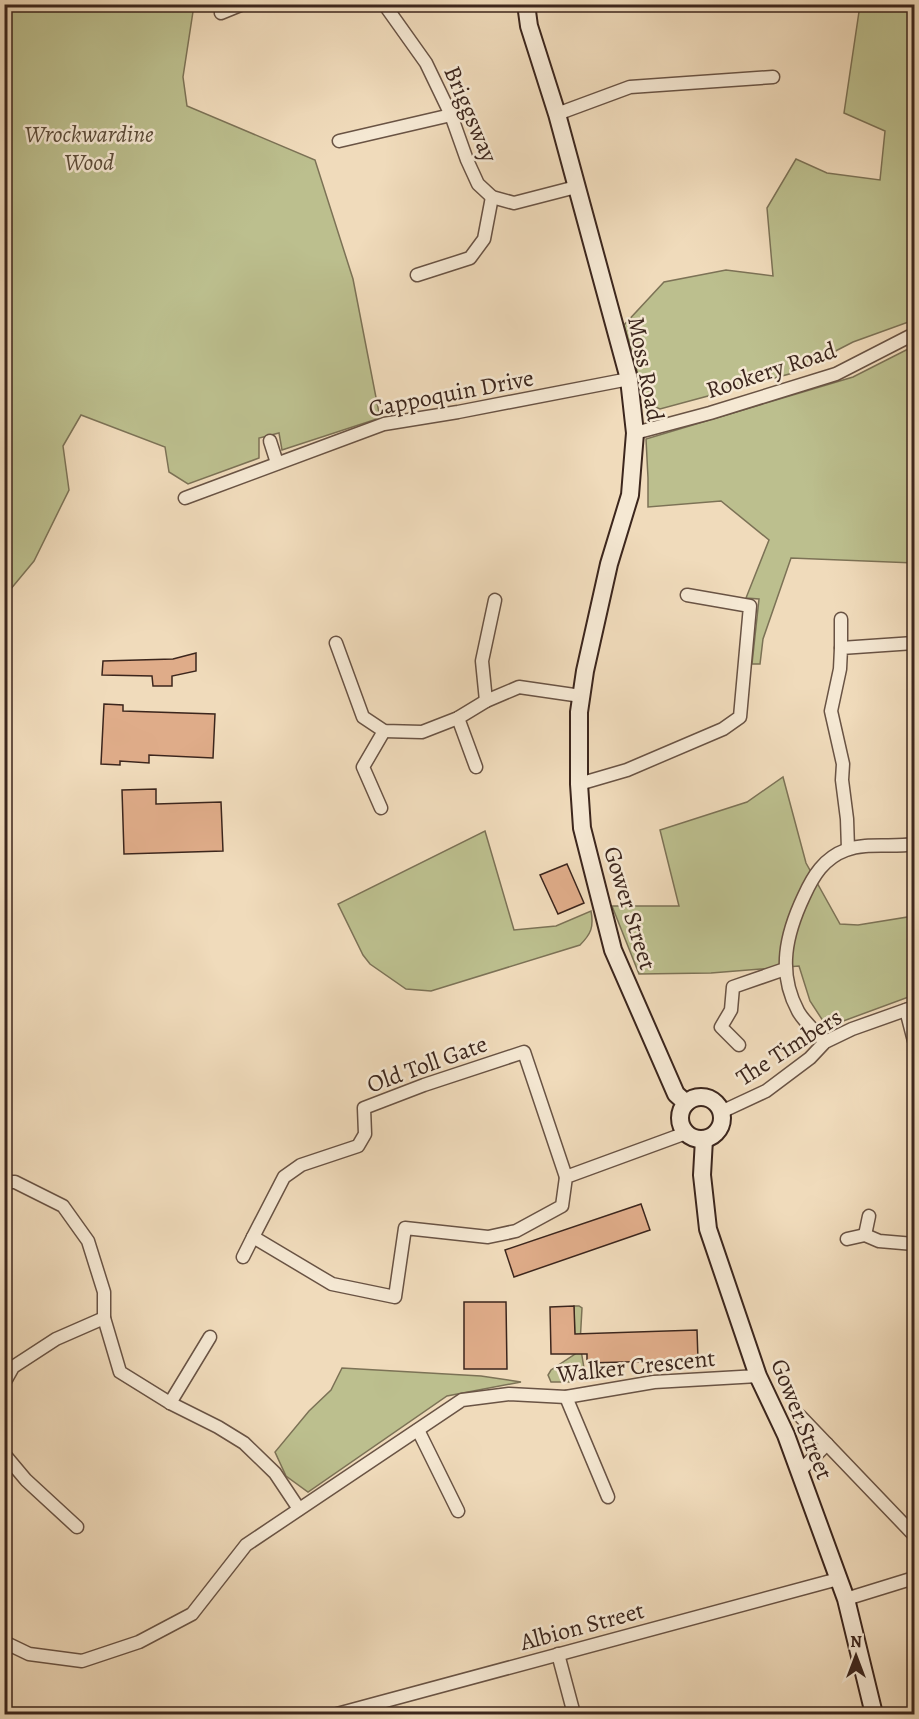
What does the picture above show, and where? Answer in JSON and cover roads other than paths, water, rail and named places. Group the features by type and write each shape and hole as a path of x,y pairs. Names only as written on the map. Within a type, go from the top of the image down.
{"street":[{"path":"220,13 243,4"},
{"name":"Briggsway","path":"384,4 426,63 451,115 478,184 492,197 514,203 576,187"},
{"name":"Moss Road","path":"526,4 528,26 557,114 629,379 635,433 630,495 609,564 581,696 579,784"},
{"path":"557,114 630,87 773,77"},
{"path":"339,141 451,115"},
{"path":"417,275 470,258 484,239 492,197"},
{"name":"Rookery Road","path":"635,433 711,413 836,374 915,334"},
{"name":"Cappoquin Drive","path":"185,498 384,424 629,379"},
{"path":"270,441 277,463"},
{"path":"579,784 627,770 723,729 740,717 750,606 687,596"},
{"path":"486,700 482,661 495,600"},
{"path":"841,619 840,669 831,711 843,764 842,780 848,849"},
{"path":"336,643 363,717 384,731 422,732 458,718 486,700 519,687 581,696"},
{"path":"841,648 915,643"},
{"path":"458,718 476,767"},
{"path":"381,807 363,767 384,731"},
{"name":"Gower Street","path":"579,784 582,828 613,950 676,1094 686,1103"},
{"path":"825,1042 798,1013 785,969 788,935 810,884 823,865 848,849 915,844"},
{"path":"740,1045 722,1027 731,1010 733,987 785,969"},
{"path":"910,1008 915,1041"},
{"name":"The Timbers","path":"721,1112 766,1091 810,1058 825,1042 852,1029 910,1008"},
{"name":"Old Toll Gate","path":"243,1257 285,1177 301,1165 358,1146 365,1134 364,1108 424,1085 524,1052 566,1177 562,1206 516,1231 488,1237 405,1228 395,1297 332,1284 254,1237"},
{"path":"702,1097 717,1104 722,1120 717,1131 704,1139 692,1138 686,1133 680,1125 679,1116 686,1103 694,1098 702,1097"},
{"path":"566,1177 686,1133"},
{"name":"Gower Street","path":"704,1139 702,1175 708,1229 758,1376 786,1436 846,1599 874,1714"},
{"path":"4,1182 15,1182 63,1206 88,1242 104,1292 104,1318 120,1372 170,1403 218,1426 244,1443 275,1473 299,1509"},
{"path":"865,1234 869,1216"},
{"path":"847,1239 865,1234 879,1241 915,1244"},
{"path":"4,1383 9,1363 104,1318"},
{"path":"170,1403 210,1337"},
{"name":"Walker Crescent","path":"4,1642 29,1654 82,1660 139,1642 192,1614 246,1545 462,1400 510,1394 566,1397 654,1382 758,1376"},
{"path":"566,1397 608,1497"},
{"path":"800,1416 915,1535"},
{"path":"418,1430 458,1511"},
{"path":"799,1472 826,1444"},
{"path":"4,1450 5,1455 26,1480 78,1527"},
{"path":"846,1599 915,1578"},
{"name":"Albion Street","path":"337,1714 838,1579"},
{"path":"558,1654 574,1714"}],"park label":[{"name":"Wrockwardine Wood","path":"89,148"}]}
